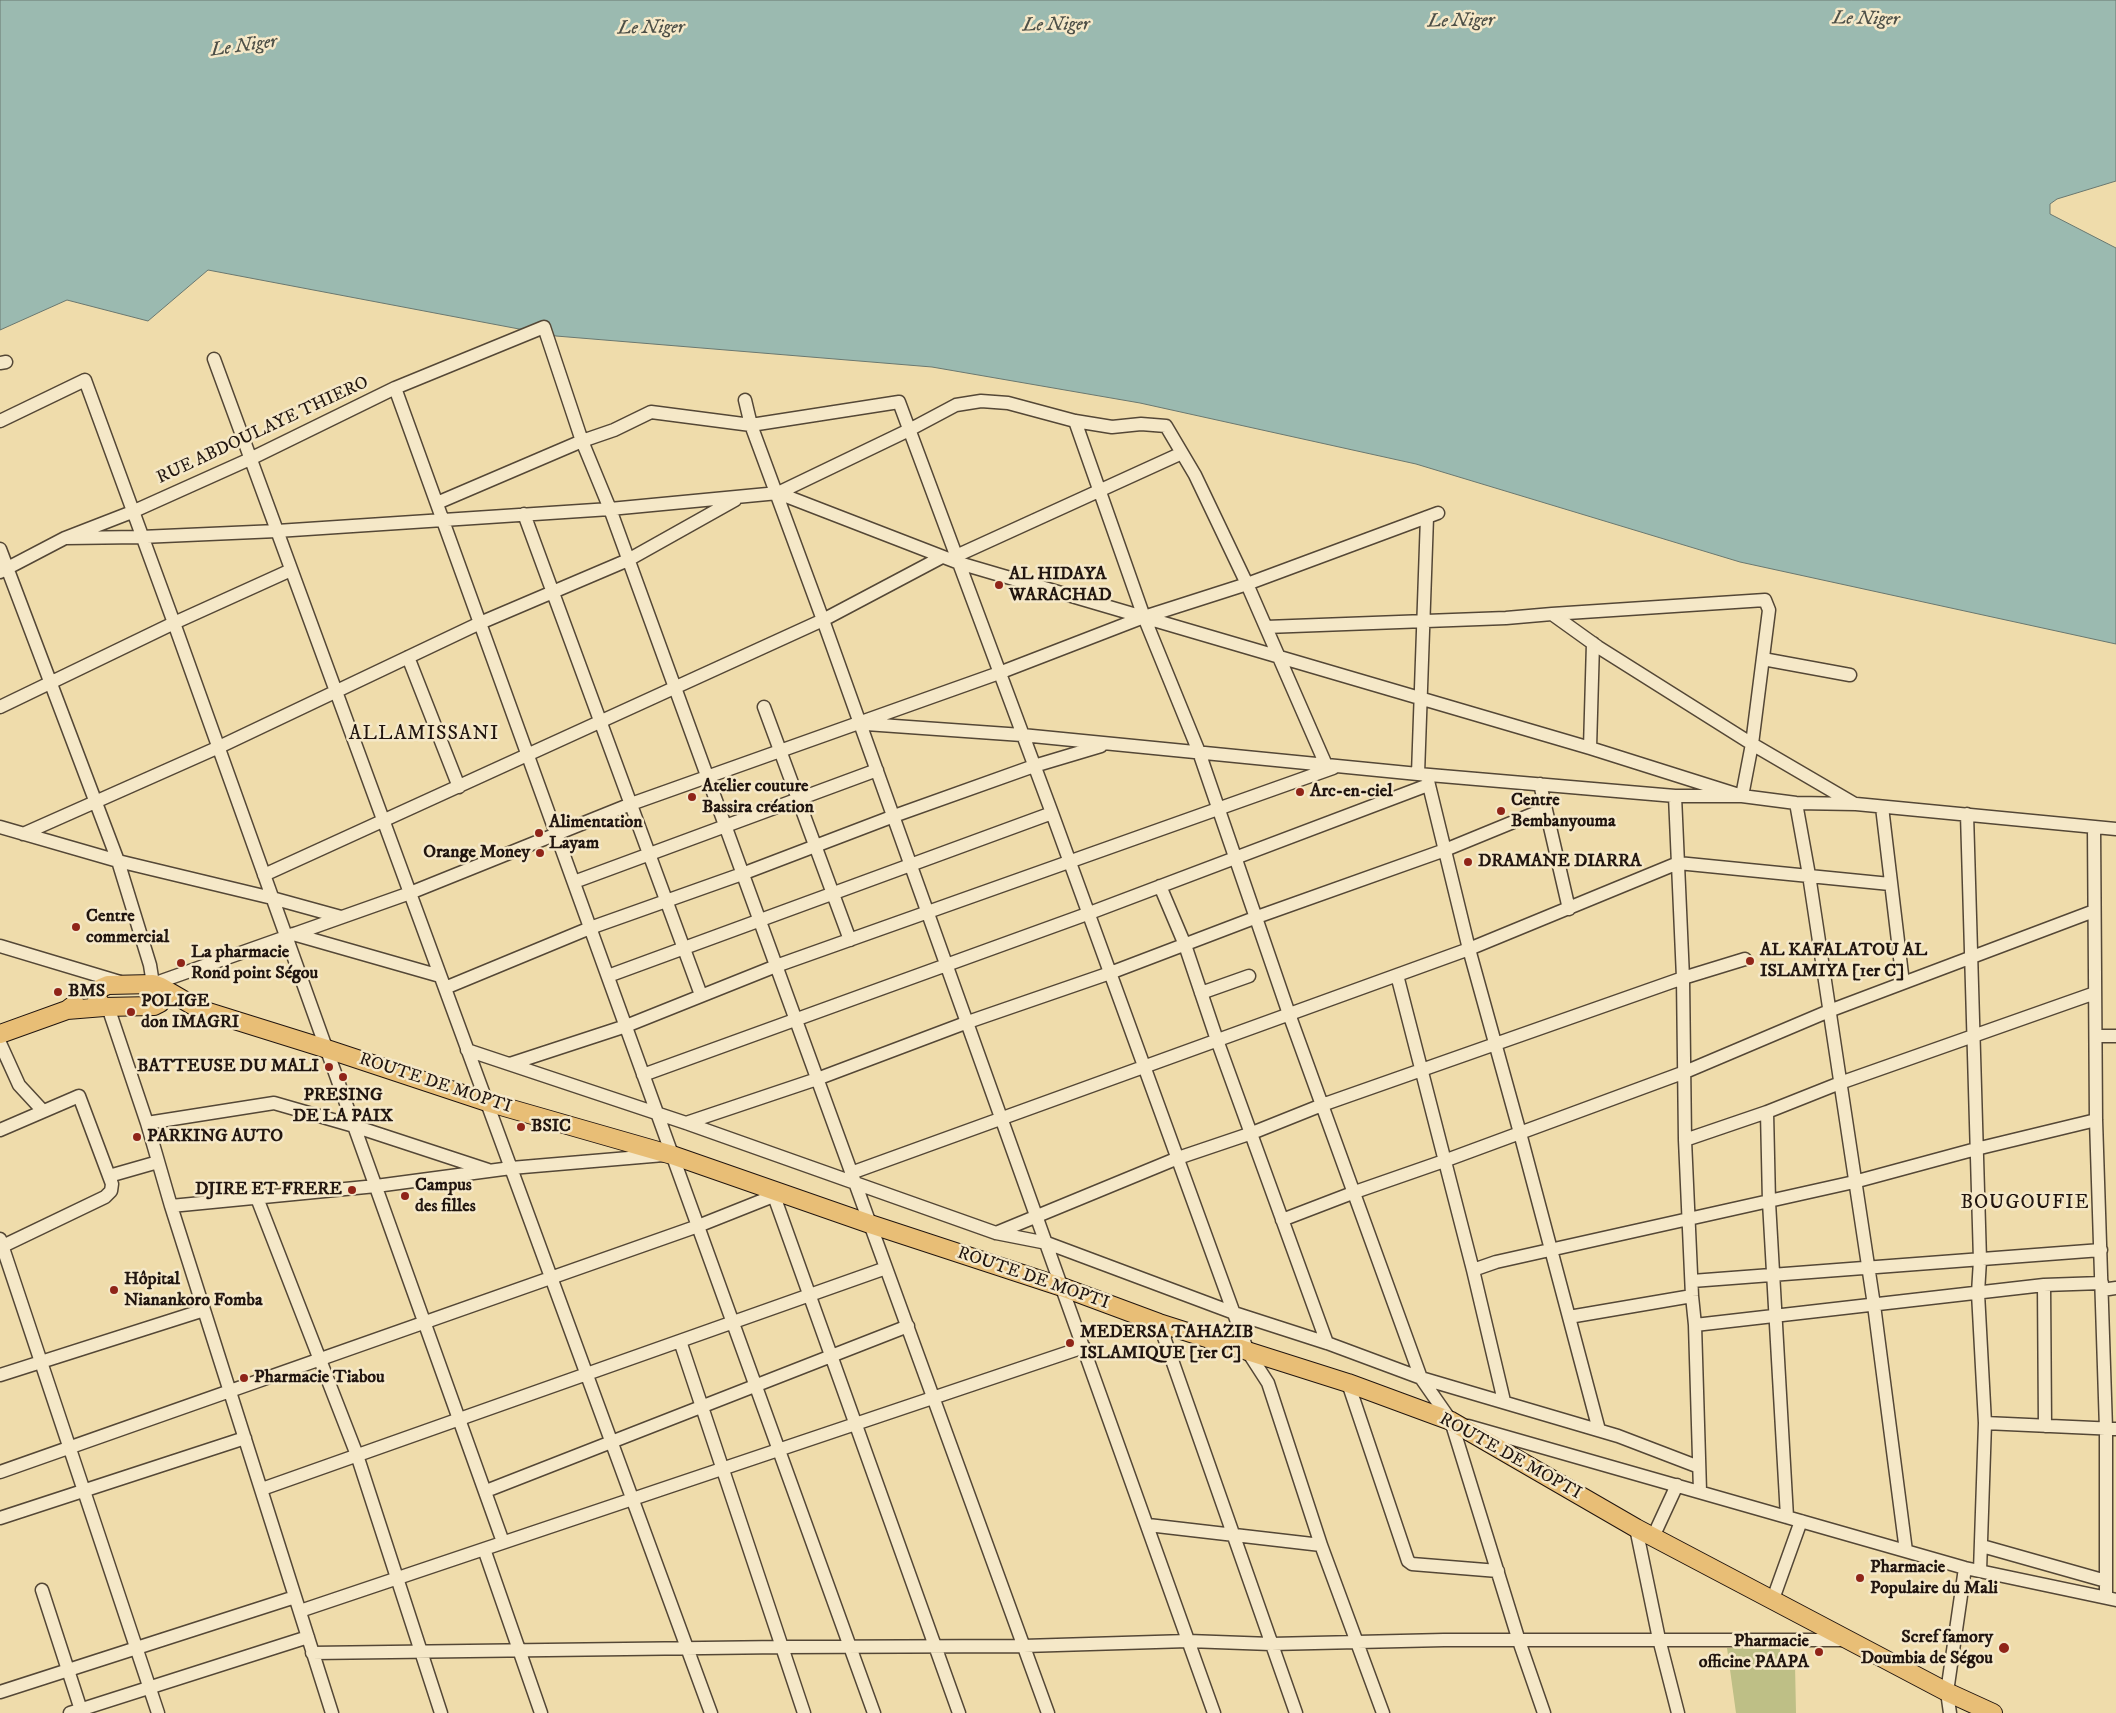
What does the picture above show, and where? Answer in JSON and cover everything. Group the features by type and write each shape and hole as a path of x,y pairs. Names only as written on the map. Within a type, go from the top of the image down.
{"highway":[{"path":"0,1034 66,1010 108,985 157,986 163,998 160,1004 154,1006"},
{"name":"ROUTE DE MOPTI","path":"157,986 199,1009 487,1102 672,1155 778,1195 1062,1287 1159,1323 1348,1383 1451,1421 1636,1528 1852,1640 1947,1692 1993,1713"},
{"path":"101,988 97,1000 106,1007"},
{"name":"ROUTE DE MOPTI","path":"66,1010 154,1006 199,1009"}],"street":[{"name":"RUE ABDOULAYE THIERO","path":"4,570 66,538 132,512 250,459 395,388 544,327 582,441"},
{"path":"214,359 711,1713"},
{"path":"0,421 85,380 272,898 290,935 354,1126 503,1542"},
{"path":"395,388 874,1713"},
{"path":"745,400 751,425 824,620 1214,1713"},
{"path":"66,538 142,537 277,531 610,509 778,493 909,430 956,405 981,401 1008,403 1075,421 1112,427 1141,424 1166,426 1195,475 1332,766"},
{"path":"437,503 582,441 614,430 652,412 751,425 899,402 1052,813 1087,914 1248,1352 1268,1383 1321,1545 1383,1713"},
{"path":"1075,421 1144,617 1200,752 1218,808 1237,856 1289,1014 1421,1378 1451,1421 1519,1641 1544,1713"},
{"path":"582,441 610,509 1048,1713"},
{"path":"957,560 1182,453"},
{"path":"778,493 942,557 1590,748 1742,796"},
{"path":"23,834 218,747 480,623 628,560 740,497"},
{"path":"524,514 702,996"},
{"path":"0,549 4,570 50,683 118,861 157,986 290,935 410,893 631,804 1000,673 1144,617 1247,584 1433,515 1424,620 1420,698 1424,778 1445,850 1494,1044 1520,1133 1599,1430"},
{"path":"264,875 824,620 942,557"},
{"path":"0,707 174,623 291,570"},
{"path":"1266,627 1506,618 1765,600 1769,610 1752,744 1742,796"},
{"path":"1552,614 1593,644 1752,744 1856,804"},
{"path":"1590,748 1593,644"},
{"path":"408,657 459,787"},
{"path":"1763,659 1850,675"},
{"path":"764,707 850,940"},
{"path":"861,723 1022,735 1200,752 1424,778 1540,784 1675,796 1742,796 1796,803 1856,804 2116,829"},
{"path":"445,988 590,928 1034,766 1107,744"},
{"path":"510,1064 626,1026 776,966 1069,863 1332,766"},
{"path":"574,882 877,770"},
{"path":"644,1076 1087,914 1237,856 1424,778"},
{"path":"1540,784 1569,909"},
{"path":"1675,796 1683,978 1685,1140 1695,1326 1700,1491"},
{"path":"1796,803 1809,875 1874,1305 1906,1551"},
{"path":"1882,807 1902,983"},
{"path":"686,1123 1110,973 1257,917 1445,850 1545,809"},
{"path":"608,976 1052,813"},
{"path":"1967,814 1980,1260 1978,1293 1985,1423 1980,1571"},
{"path":"0,827 118,861 272,898 341,917"},
{"path":"1451,1421 1965,1568 2111,1599 2106,1581 2111,1429 2102,1286 2096,1120 2094,827"},
{"path":"853,1177 1002,1117 1469,949 1678,863 1890,884"},
{"path":"1160,886 1185,944 1217,1040 1327,1343"},
{"path":"1282,1220 1685,1072 1829,1011 2094,910"},
{"path":"290,935 440,976"},
{"path":"0,946 130,985"},
{"path":"996,1233 1178,1158 1252,1133 1322,1105 1683,978 1745,959"},
{"path":"1397,975 1473,1270 1504,1401"},
{"path":"1201,993 1249,976"},
{"path":"1685,1140 1767,1112 1840,1083 2095,992"},
{"path":"106,1007 147,1123 204,1310 332,1713"},
{"path":"116,1031 120,1019 131,1007"},
{"path":"2096,1036 2116,1036"},
{"path":"0,1043 19,1085 43,1111"},
{"path":"468,1050 657,1114 853,1177 996,1233 1047,1243 1234,1313 1327,1343 1421,1378 1599,1430 1699,1467"},
{"path":"0,1130 79,1096 112,1184 111,1191 105,1197 2,1242 158,1713"},
{"path":"147,1123 274,1103 354,1126 490,1171"},
{"path":"1767,1112 1769,1202 1788,1517"},
{"path":"1473,1270 1496,1262 1854,1182 1976,1149 2096,1120"},
{"path":"172,1206 376,1186 511,1168 672,1155"},
{"path":"109,1176 158,1162"},
{"path":"0,1472 698,1226 778,1195 810,1294 959,1713"},
{"path":"257,1198 321,1358 357,1455 442,1713"},
{"path":"1692,1281 2101,1250"},
{"path":"262,1489 886,1268"},
{"path":"2044,1285 2045,1426"},
{"path":"1695,1326 2044,1285 2116,1288"},
{"path":"1569,1317 1692,1296"},
{"path":"0,1375 204,1310"},
{"path":"1159,1323 1296,1713"},
{"path":"486,1491 908,1326"},
{"path":"680,1341 804,1713"},
{"path":"300,1611 1084,1347"},
{"path":"1348,1383 1408,1561 1412,1564 1498,1571"},
{"path":"1985,1423 2111,1429"},
{"path":"0,1518 245,1438"},
{"path":"1653,1537 1677,1485"},
{"path":"1773,1599 1801,1521"},
{"path":"1148,1526 1321,1545"},
{"path":"1636,1528 1659,1640 1678,1713"},
{"path":"1982,1546 2106,1581"},
{"path":"484,1548 541,1713"},
{"path":"1950,1713 1947,1692 1965,1568"},
{"path":"42,1590 68,1670 78,1712 308,1636"},
{"path":"0,1692 296,1597"},
{"path":"312,1653 850,1646 1024,1646 1188,1641 1271,1644 1852,1640"}],"green space":[{"path":"1727,1648 1780,1649 1781,1664 1795,1664 1796,1713 1736,1713"}],"water":[{"name":"Le Niger","path":"0,0 2116,0 2116,181 2057,199 2050,204 2050,214 2116,248 2116,644 1740,562 1416,464 1140,403 932,367 556,336 208,270 148,321 67,300 0,330"}],"place":[{"name":"AL HIDAYA WARACHAD","path":"999,585"},
{"name":"Arc-en-ciel","path":"1300,792"},
{"name":"Atelier couture Bassira création","path":"692,797"},
{"name":"Centre Bembanyouma","path":"1501,811"},
{"name":"Alimentation Layam","path":"539,833"},
{"name":"Orange Money","path":"540,853"},
{"name":"DRAMANE DIARRA","path":"1468,862"},
{"name":"Centre commercial","path":"76,927"},
{"name":"AL KAFALATOU AL ISLAMIYA [1er C]","path":"1750,961"},
{"name":"La pharmacie Rond point Ségou","path":"181,963"},
{"name":"BMS","path":"58,992"},
{"name":"POLIGE don IMAGRI","path":"131,1012"},
{"name":"BATTEUSE DU MALI","path":"329,1067"},
{"name":"PRESING DE LA PAIX","path":"343,1077"},
{"name":"BSIC","path":"521,1127"},
{"name":"PARKING AUTO","path":"137,1137"},
{"name":"DJIRE ET FRERE","path":"352,1190"},
{"name":"Campus des filles","path":"405,1196"},
{"name":"Hôpital Nianankoro Fomba","path":"114,1290"},
{"name":"MEDERSA TAHAZIB ISLAMIQUE [1er C]","path":"1070,1343"},
{"name":"Pharmacie Tiabou","path":"244,1378"},
{"name":"Pharmacie Populaire du Mali","path":"1860,1578"},
{"name":"Scref famory Doumbia de Ségou","path":"2004,1648"},
{"name":"Pharmacie officine PAAPA","path":"1819,1652"}],"district":[{"name":"ALLAMISSANI","path":"424,735"},
{"name":"BOUGOUFIE","path":"2025,1204"}]}
